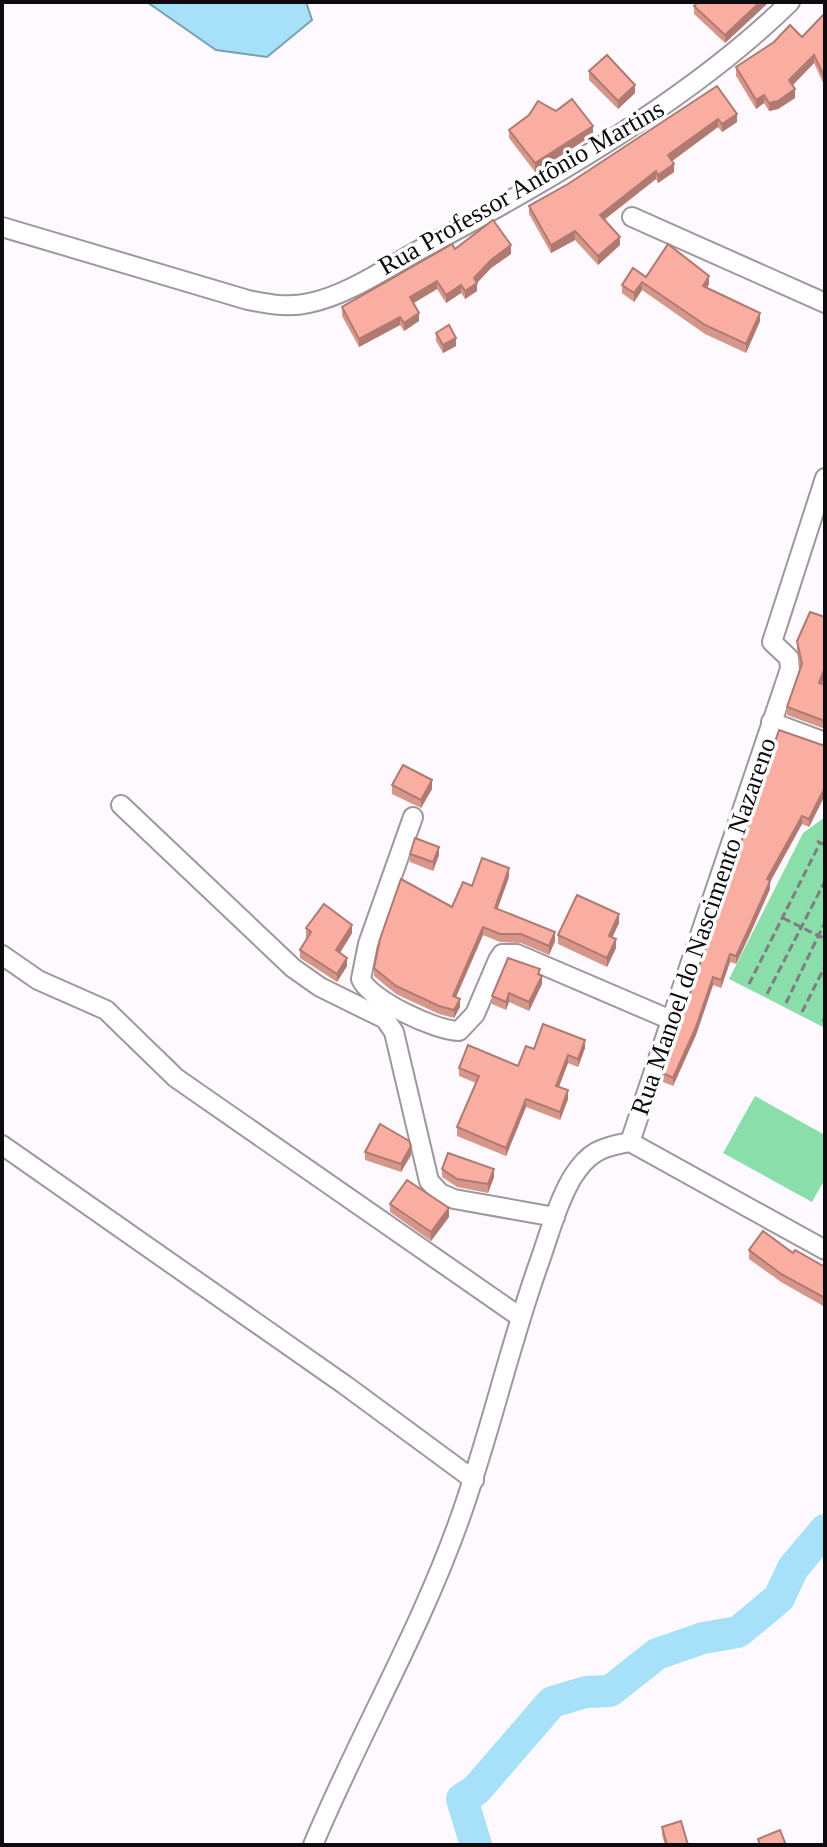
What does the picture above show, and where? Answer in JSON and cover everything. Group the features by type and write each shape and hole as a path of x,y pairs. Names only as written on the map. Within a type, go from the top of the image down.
{"street":[{"name":"Rua Professor Antônio Martins","path":"2,227 274,305 320,300 463,227 634,123 686,89 790,2"},
{"path":"632,217 825,303"},
{"name":"Rua Manoel do Nascimento Nazareno","path":"825,478 772,642 791,661 786,680 630,1142 825,1250"},
{"path":"771,722 825,742"},
{"path":"121,805 293,968 320,987 385,1019 399,1046 429,1181 440,1193 454,1199 555,1217"},
{"path":"413,817 362,970 361,979 371,995 440,1026 459,1031 475,1014 502,954 517,954 671,1020"},
{"path":"2,955 38,980 106,1010 176,1078 520,1317"},
{"path":"313,1845 445,1561 474,1480 520,1317 571,1181 588,1155 601,1147 630,1142"},
{"path":"2,1145 345,1385 474,1480"}],"path":[{"path":"749,984 822,844"},
{"path":"767,994 825,881"},
{"path":"783,918 825,939"},
{"path":"786,1003 825,922"},
{"path":"802,1012 825,966"}],"green space":[{"path":"825,817 825,1028 729,979 803,833"},
{"path":"755,1096 825,1135 825,1179 812,1202 723,1153"}],"water":[{"path":"147,2 306,2 312,20 267,57 216,50"}],"building":[{"path":"698,2 760,2 725,35 694,6"},
{"path":"825,13 825,78 814,55 789,80 795,89 778,101 769,103 764,95 756,100 736,67 774,42 790,25 802,37"},
{"path":"607,55 635,85 618,101 589,71"},
{"path":"717,86 737,114 722,124 718,119 668,155 674,164 658,175 656,171 600,215 620,237 598,256 575,231 551,245 529,206 568,184"},
{"path":"572,99 593,126 535,163 509,130 529,115 538,101 556,111"},
{"path":"493,220 511,245 474,278 477,283 465,291 461,285 446,295 437,281 410,297 419,313 404,323 400,317 359,339 342,307 452,244 455,249"},
{"path":"668,244 709,276 703,286 760,313 746,344 705,325 642,282 634,293 622,285 633,268 646,277"},
{"path":"449,325 456,338 443,345 436,333"},
{"path":"810,612 825,617 825,667 819,683 825,685 825,721 787,707 802,664 797,641"},
{"path":"779,730 825,744 825,792 809,819 802,816 767,879 770,881 736,956 730,954 721,980 713,977 696,1027 673,1078 663,1073"},
{"path":"403,765 432,780 421,800 392,785"},
{"path":"415,838 439,847 433,862 410,854"},
{"path":"482,858 509,868 495,908 555,932 549,946 521,934 500,934 483,927 453,996 460,999 454,1010 396,986 374,968 380,939 401,879 452,907 463,882 472,886"},
{"path":"577,895 619,914 609,936 616,939 607,958 558,935"},
{"path":"324,904 352,925 336,950 347,958 337,974 300,950 311,932 306,928"},
{"path":"508,958 540,969 538,974 542,976 529,1002 509,993 506,1002 492,996"},
{"path":"543,1024 585,1040 578,1059 568,1055 556,1086 568,1090 560,1112 526,1099 506,1148 457,1127 479,1076 459,1068 468,1045 518,1066 526,1046 534,1049"},
{"path":"380,1124 409,1141 411,1146 401,1164 365,1152"},
{"path":"448,1153 494,1169 488,1184 457,1179 442,1169"},
{"path":"407,1180 449,1208 431,1232 390,1204"},
{"path":"763,1231 793,1253 795,1250 825,1267 825,1298 781,1274 749,1250"},
{"path":"681,1821 688,1845 667,1845 662,1827"},
{"path":"780,1830 786,1845 760,1845 758,1839"}],"waterway":[{"path":"476,1845 462,1799 476,1790 552,1702 586,1692 610,1691 657,1654 703,1638 738,1632 779,1598 793,1568 825,1530"}]}
